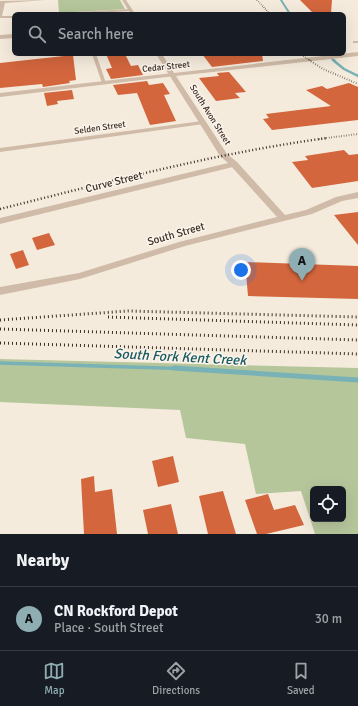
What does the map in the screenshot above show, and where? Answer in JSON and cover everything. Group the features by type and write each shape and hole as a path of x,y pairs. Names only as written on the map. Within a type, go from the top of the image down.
{"street":[{"path":"0,17 2,1 44,0"},
{"path":"124,0 131,12"},
{"path":"0,37 12,36"},
{"name":"Cedar Street","path":"346,56 358,54"},
{"name":"South Avon Street","path":"159,56 224,156 234,164 282,218"},
{"name":"Cedar Street","path":"0,95 343,56"},
{"name":"Selden Street","path":"0,150 202,123"},
{"name":"Curve Street","path":"0,221 234,164"},
{"name":"South Street","path":"0,291 80,276 182,244 309,212 339,199 358,195"}],"lane":[{"path":"0,17 12,17"},
{"path":"95,56 100,66 101,76 104,83"}],"green space":[{"path":"58,0 120,0 125,9 76,12 59,12"},
{"path":"0,359 358,368 358,534 315,534 311,522 346,522 346,486 310,486 310,519 301,491 256,494 245,444 186,438 180,410 0,402"}],"building":[{"path":"300,0 332,0 331,12 312,12"},
{"path":"73,56 76,80 69,81 70,83 43,87 42,84 0,88 0,63"},
{"path":"107,56 126,56 131,66 138,65 143,75 111,79 106,69 112,68"},
{"path":"204,56 262,56 263,61 212,67"},
{"path":"229,72 246,92 235,93 240,98 216,101 199,78 219,76 217,73"},
{"path":"147,81 149,85 163,83 170,94 164,95 176,121 150,125 137,93 118,95 113,85"},
{"path":"349,83 358,87 358,120 272,130 263,119 269,118 266,114 331,106 306,90 322,86 327,89"},
{"path":"72,90 74,99 57,101 58,104 47,106 44,93"},
{"path":"344,150 349,155 358,154 358,181 312,188 292,162 308,160 305,156"},
{"path":"358,212 358,245 334,215"},
{"path":"49,233 55,245 37,250 32,238"},
{"path":"23,250 29,265 16,269 10,254"},
{"path":"245,262 358,266 358,299 248,296"},
{"path":"173,456 179,482 158,487 152,461"},
{"path":"94,476 95,492 112,489 117,534 84,534 81,479"},
{"path":"223,491 236,534 208,534 199,496"},
{"path":"268,494 274,510 295,505 304,525 266,534 257,534 245,500"},
{"path":"171,504 178,534 148,534 143,510"}],"waterway":[{"path":"281,0 289,12"},
{"path":"329,56 335,61"},
{"path":"333,60 344,69 358,76"},
{"name":"South Fork Kent Creek","path":"0,363 184,369"},
{"name":"South Fork Kent Creek","path":"174,368 184,369"},
{"name":"South Fork Kent Creek","path":"184,369 195,369"},
{"name":"South Fork Kent Creek","path":"184,369 358,380"}],"railway":[{"path":"257,0 268,12"},
{"path":"303,56 311,61"},
{"path":"309,60 323,69 358,84"},
{"path":"319,139 358,134"},
{"path":"0,209 203,160 286,144 327,138"},
{"path":"0,320 128,311 358,317"},
{"path":"108,317 358,325"},
{"path":"0,329 358,340"},
{"path":"0,343 358,354"}],"place":[{"name":"CN Rockford Depot","path":"302,281"}]}
